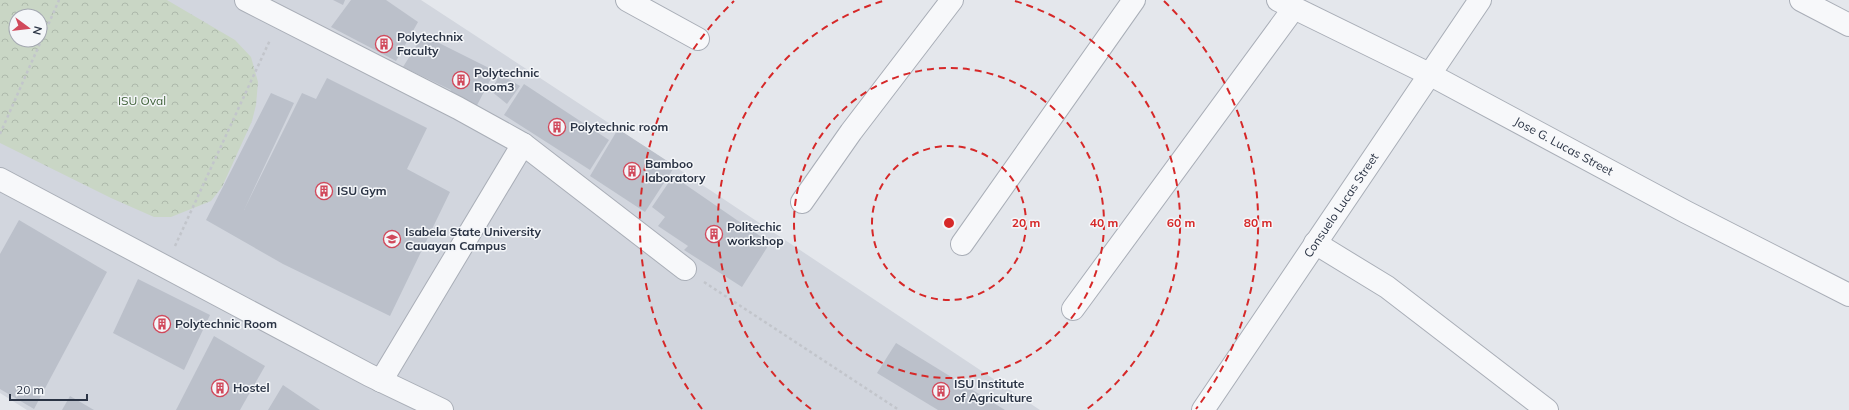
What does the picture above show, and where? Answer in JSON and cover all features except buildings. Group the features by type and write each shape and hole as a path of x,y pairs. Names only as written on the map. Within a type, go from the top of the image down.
{"street":[{"path":"246,0 458,108 523,144 685,269"},
{"path":"627,0 698,39"},
{"path":"802,202 851,132 952,0"},
{"path":"962,244 1134,0"},
{"name":"Consuelo Lucas Street","path":"1203,410 1480,0"},
{"path":"1801,0 1849,25"},
{"path":"1073,309 1286,4"},
{"name":"Jose G. Lucas Street","path":"1286,4 1429,74 1686,212 1849,295"},
{"path":"381,381 523,144"},
{"path":"0,179 381,381 442,410"},
{"path":"1315,243 1387,287 1547,410"}],"path":[{"path":"0,134 59,0"},
{"path":"166,266 281,18"},
{"path":"685,269 899,410"}],"shaded area":[{"name":"Isabela State University Cauayan Campus","path":"0,0 421,0 650,150 1040,410 27,410 0,393"}],"green space":[{"name":"ISU Oval","path":"0,0 167,0 235,40 251,57 258,82 256,105 252,121 222,187 211,201 171,217 154,217 111,198 0,143"}],"place":[{"name":"Polytechnix Faculty","path":"384,44"},
{"name":"Polytechnic Room3","path":"461,80"},
{"name":"Polytechnic room","path":"557,127"},
{"name":"Bamboo laboratory","path":"632,171"},
{"name":"ISU Gym","path":"324,191"},
{"name":"Politechic workshop","path":"714,234"},
{"name":"Isabela State University Cauayan Campus","path":"392,239"},
{"name":"Polytechnic Room","path":"162,324"},
{"name":"Hostel","path":"220,388"},
{"name":"ISU Institute of Agriculture","path":"941,391"}]}
